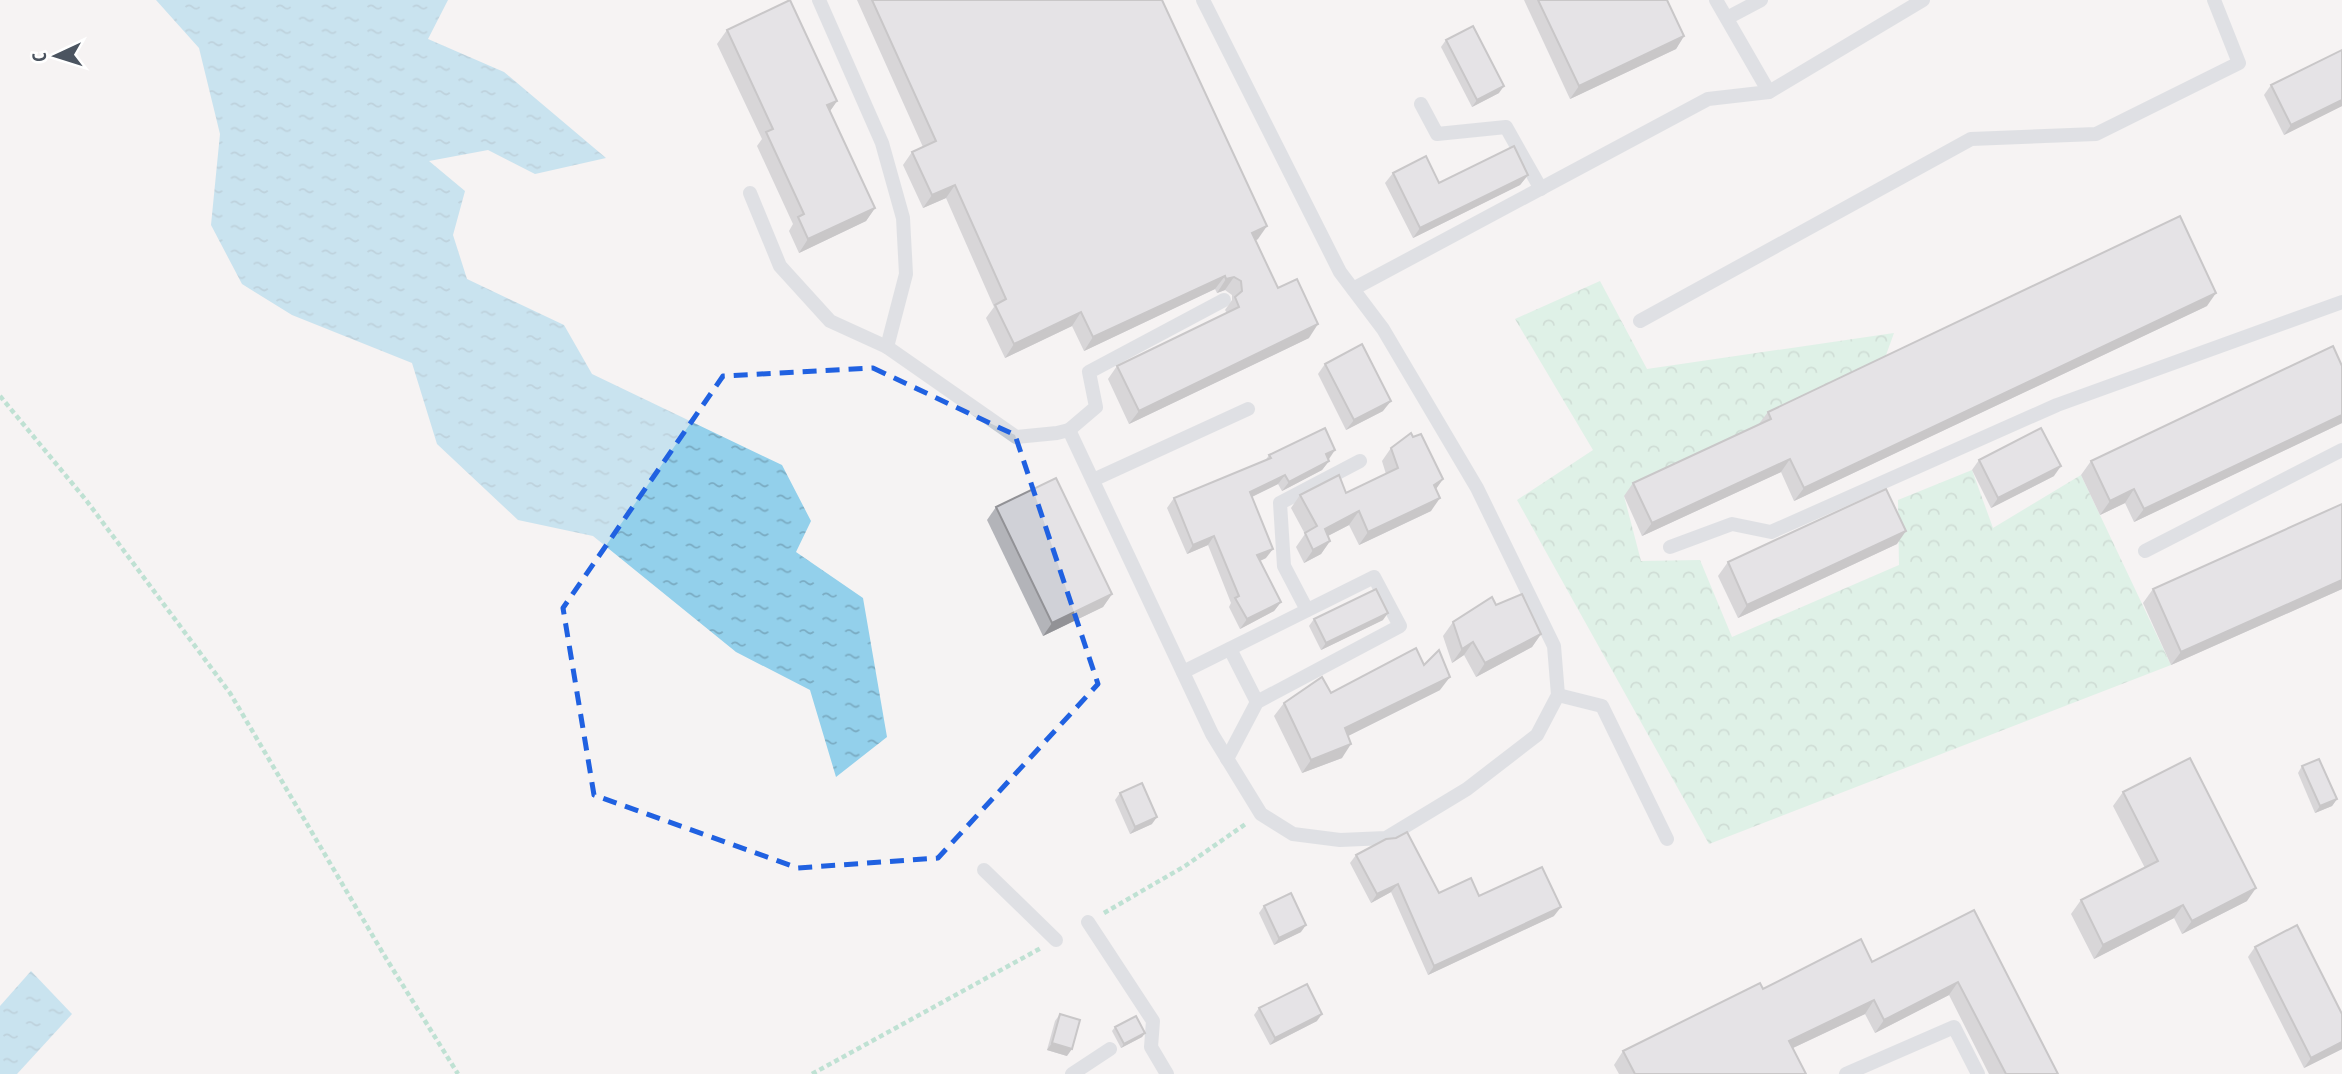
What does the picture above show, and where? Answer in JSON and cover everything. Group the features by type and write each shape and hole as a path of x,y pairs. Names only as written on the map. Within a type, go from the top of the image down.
{"lane":[{"path":"819,0 882,143 903,218 906,274 887,347"},
{"path":"1069,430 1212,734 1261,814 1293,834 1340,840 1386,838 1467,789 1537,735 1558,695 1553,646 1477,488 1383,329 1340,272 1203,0"},
{"path":"1716,0 1769,92"},
{"path":"1727,18 1761,0"},
{"path":"1353,289 1708,99 1769,92 1923,0"},
{"path":"1640,321 1971,139 2096,134 2239,63 2214,0"},
{"path":"1421,104 1437,134 1506,127 1541,189"},
{"path":"750,192 780,266 830,321 887,347 1016,437 1069,430 1096,407 1089,372 1224,300"},
{"path":"1670,547 1732,524 1771,532 2057,405 2342,302"},
{"path":"1093,480 1248,409"},
{"path":"2145,551 2342,450"},
{"path":"1307,610 1284,565 1280,503 1360,461"},
{"path":"1183,672 1374,577 1401,626 1257,702 1227,759"},
{"path":"1230,649 1257,702"},
{"path":"1558,695 1602,706 1667,839"},
{"path":"984,870 1056,940"},
{"path":"1088,922 1153,1021 1151,1048 1167,1074"},
{"path":"1846,1074 1954,1027 1978,1074"},
{"path":"1072,1074 1110,1049"}],"path":[{"path":"0,396 86,500 230,693 384,955 458,1074"}],"highlighted area":[{"path":"873,368 1015,435 1098,684 938,858 798,868 594,795 563,608 723,376"}],"green space":[{"path":"1600,281 1647,369 1894,333 1882,366 1624,496 1641,561 1700,560 1732,637 1899,565 1898,500 1972,470 1993,528 2081,475 2171,665 1709,844 1517,500 1593,450 1515,319"}],"water":[{"path":"156,0 448,0 428,39 504,72 606,158 535,174 488,150 429,161 465,191 453,235 467,279 564,325 592,374 782,465 811,521 796,552 863,598 887,737 836,777 810,690 736,652 593,536 518,520 437,444 412,363 292,315 242,284 211,225 220,134 199,48"},
{"path":"31,971 72,1014 17,1074 0,1074 0,1006"}],"building":[{"path":"790,0 837,101 827,105 875,208 808,239 798,217 804,214 766,132 773,129 727,30"},
{"path":"872,0 1162,0 1267,226 1252,233 1278,288 1297,279 1318,324 1139,411 1117,366 1239,307 1235,297 1242,291 1241,281 1234,277 1226,279 1225,276 1093,337 1081,312 1014,344 995,305 1006,299 955,185 932,195 912,152 936,141"},
{"path":"1538,0 1667,0 1684,36 1579,86"},
{"path":"1473,26 1504,86 1477,100 1446,40"},
{"path":"2342,50 2342,100 2291,125 2271,85"},
{"path":"1514,146 1528,175 1420,228 1393,173 1426,156 1439,183"},
{"path":"2180,216 2216,293 1804,488 1790,459 1652,523 1633,483 1771,419 1768,412"},
{"path":"1362,344 1391,401 1354,420 1325,364"},
{"path":"2333,346 2342,366 2342,415 2144,509 2134,489 2110,501 2091,461"},
{"path":"1325,428 1335,450 1326,454 1329,461 1289,482 1285,475 1250,492 1273,549 1257,555 1281,602 1247,619 1235,598 1239,596 1214,536 1193,545 1174,498 1271,458 1269,455"},
{"path":"2041,428 2061,466 1998,498 1979,460"},
{"path":"1411,433 1413,437 1421,434 1443,479 1434,485 1440,498 1368,532 1359,511 1325,529 1330,541 1313,550 1305,533 1317,526 1300,495 1339,475 1346,493 1398,468 1391,448"},
{"path":"1056,478 1112,594 1052,623 996,507"},
{"path":"1886,489 1906,531 1747,605 1728,562"},
{"path":"2342,504 2342,580 2181,652 2153,589"},
{"path":"1376,589 1388,613 1326,643 1314,619"},
{"path":"1522,594 1541,634 1485,663 1473,642 1462,649 1453,622 1492,597 1496,605"},
{"path":"1416,648 1424,665 1439,650 1450,677 1345,728 1351,744 1311,760 1284,703 1322,677 1331,693"},
{"path":"2190,758 2256,888 2192,921 2183,905 2103,945 2081,900 2158,861 2123,792"},
{"path":"2319,759 2337,799 2320,806 2302,766"},
{"path":"1142,783 1157,817 1135,827 1120,793"},
{"path":"1407,832 1439,893 1471,878 1479,896 1542,867 1561,907 1434,966 1398,884 1377,894 1356,855 1386,839 1396,838"},
{"path":"1291,893 1306,925 1279,938 1264,906"},
{"path":"1974,910 2058,1074 2006,1074 1958,982 1884,1020 1874,1000 1789,1041 1806,1074 1635,1074 1623,1051 1760,983 1763,989 1861,939 1872,962"},
{"path":"2297,925 2342,1014 2342,1042 2311,1058 2255,947"},
{"path":"1307,984 1322,1014 1275,1038 1259,1008"},
{"path":"1060,1014 1080,1020 1072,1049 1052,1043"},
{"path":"1136,1016 1145,1033 1124,1044 1115,1027"}]}
